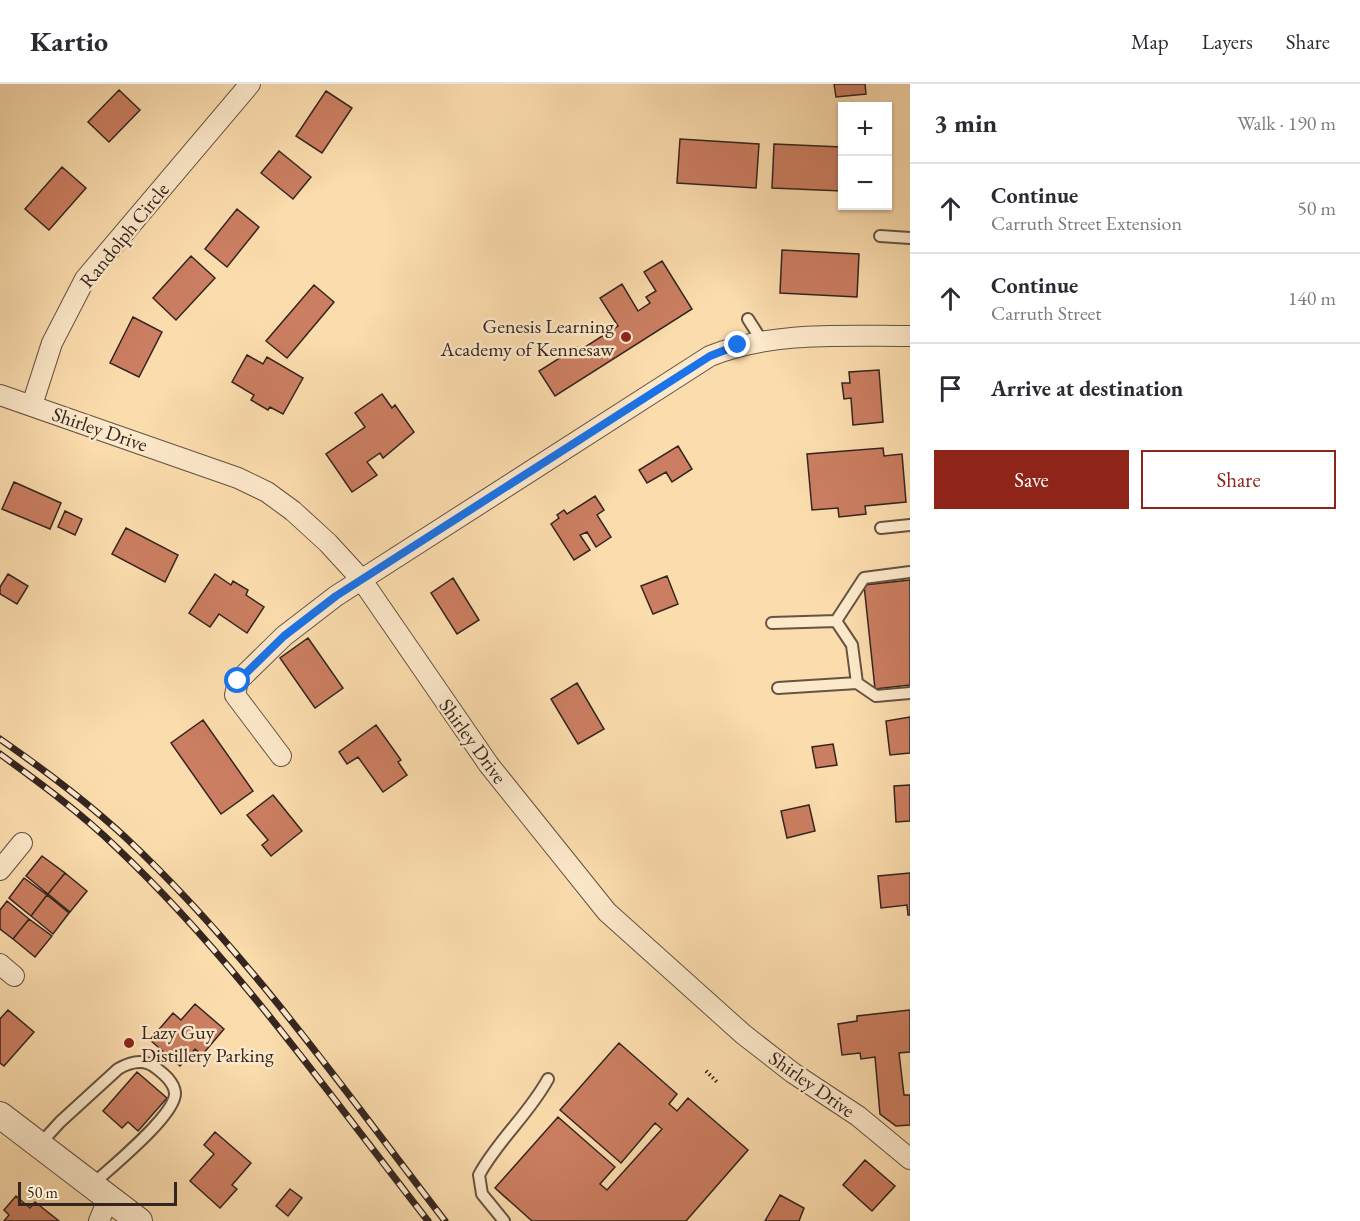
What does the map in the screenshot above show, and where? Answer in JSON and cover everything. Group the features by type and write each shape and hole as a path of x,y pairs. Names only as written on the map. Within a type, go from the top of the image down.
{"street":[{"name":"Randolph Circle","path":"32,405 52,343 85,279 250,84"},
{"path":"281,756 235,695 238,681 284,636 361,579 710,356 738,345 762,341 837,336 910,336"},
{"name":"Shirley Drive","path":"0,395 238,478 267,492 328,543 361,579 489,765 604,917 650,959 743,1034 793,1073 858,1116 910,1160"},
{"path":"0,870 22,843"},
{"path":"0,1115 139,1221"},
{"path":"99,1221 101,1191"}],"lane":[{"path":"880,236 910,238"},
{"path":"748,319 762,341"},
{"path":"881,528 910,525"},
{"path":"836,621 864,578 910,572"},
{"path":"772,623 836,621"},
{"path":"836,621 852,645 856,683"},
{"path":"778,688 856,683 876,696 910,693"},
{"path":"40,1144 60,1122 118,1069 128,1063 151,1064 165,1074 175,1092 174,1102 101,1191"},
{"path":"504,1221 482,1194 479,1175 510,1129 537,1100 548,1079"}],"path":[{"path":"706,1071 717,1082"}],"building":[{"path":"834,84 865,84 866,94 836,97"},
{"path":"119,90 140,110 109,142 88,122"},
{"path":"326,91 352,108 322,153 296,136"},
{"path":"680,139 759,144 756,188 677,183"},
{"path":"774,144 838,147 838,191 772,188"},
{"path":"279,151 311,177 293,199 261,173"},
{"path":"62,167 86,188 49,230 25,209"},
{"path":"237,209 259,227 227,267 205,249"},
{"path":"782,250 859,254 857,297 780,293"},
{"path":"191,256 215,278 176,320 153,298"},
{"name":"Genesis Learning Academy of Kennesaw","path":"662,261 692,309 555,396 539,371 577,347 579,351 618,326 600,298 622,284 638,311 650,303 646,297 656,291 644,272"},
{"path":"314,285 334,302 287,358 266,341"},
{"path":"133,317 162,332 139,377 110,363"},
{"path":"247,355 263,364 267,357 303,378 283,414 270,407 268,410 251,400 254,395 232,382"},
{"path":"879,370 883,422 853,425 851,398 844,399 842,383 850,383 849,372"},
{"path":"382,394 392,408 395,405 414,432 383,458 380,453 367,462 377,475 352,492 326,454 365,427 355,413"},
{"path":"678,446 692,469 672,482 666,472 647,483 639,470"},
{"path":"883,448 884,456 902,454 906,502 865,506 866,514 839,517 838,508 812,510 807,454"},
{"path":"14,482 61,503 50,529 2,509"},
{"path":"595,496 604,510 597,515 611,537 596,547 587,532 580,535 590,550 574,560 551,524 564,510 567,514"},
{"path":"65,511 82,519 75,535 58,527"},
{"path":"126,528 178,555 165,582 112,554"},
{"path":"8,574 28,586 17,604 0,594 0,587"},
{"path":"215,574 231,585 233,581 248,590 246,595 264,607 247,633 219,614 210,627 189,613"},
{"path":"667,576 678,604 653,614 641,586"},
{"path":"453,578 479,620 457,634 431,593"},
{"path":"910,580 910,685 875,689 864,585"},
{"path":"308,638 343,688 315,708 280,658"},
{"path":"577,683 604,729 578,744 551,699"},
{"path":"910,717 910,753 890,755 886,721"},
{"path":"203,720 253,791 221,814 171,743"},
{"path":"376,725 401,760 398,762 407,775 383,792 358,757 347,764 339,752"},
{"path":"833,744 837,765 816,768 812,747"},
{"path":"910,785 910,821 896,822 894,786"},
{"path":"273,795 302,831 271,856 262,845 268,840 247,815"},
{"path":"809,805 815,831 787,838 781,811"},
{"path":"42,856 65,873 48,894 26,876"},
{"path":"65,873 87,891 70,912 48,894"},
{"path":"910,873 910,915 908,915 907,905 881,908 878,876"},
{"path":"24,878 47,895 31,916 9,898"},
{"path":"47,895 69,913 53,934 31,916"},
{"path":"7,901 29,919 13,939 0,929 0,910"},
{"path":"29,919 52,936 35,957 13,939"},
{"path":"195,1004 224,1029 202,1055 195,1049 180,1066 150,1040 173,1013 181,1020"},
{"path":"8,1010 34,1032 4,1066 0,1063 0,1019"},
{"path":"910,1010 910,1052 899,1053 904,1095 910,1095 910,1125 896,1126 880,1114 875,1057 861,1059 860,1053 842,1055 838,1024 857,1021 857,1016"},
{"path":"619,1043 677,1094 669,1104 677,1111 688,1098 748,1150 686,1221 532,1221 495,1188 558,1117 615,1167 600,1184 607,1190 662,1129 655,1123 621,1163 560,1110"},
{"path":"137,1072 167,1098 138,1131 128,1122 122,1128 103,1111"},
{"path":"215,1132 251,1163 232,1185 237,1189 220,1208 190,1181 214,1154 204,1145"},
{"path":"865,1160 895,1186 872,1211 843,1185"},
{"path":"290,1189 302,1198 288,1216 276,1206"},
{"path":"780,1195 804,1208 799,1221 765,1221"},
{"path":"16,1196 30,1208 35,1202 59,1221 4,1221 9,1215 4,1210"}],"railway":[{"path":"0,739 64,786 110,824 170,881 253,974 293,1023 445,1221"},
{"path":"0,754 89,823 160,891 241,981 428,1221"}],"place":[{"name":"Genesis Learning Academy of Kennesaw","path":"626,337"},
{"name":"Lazy Guy Distillery Parking","path":"129,1043"}],"route":[{"path":"238,681 284,636 336,596 710,356 738,345"}]}
